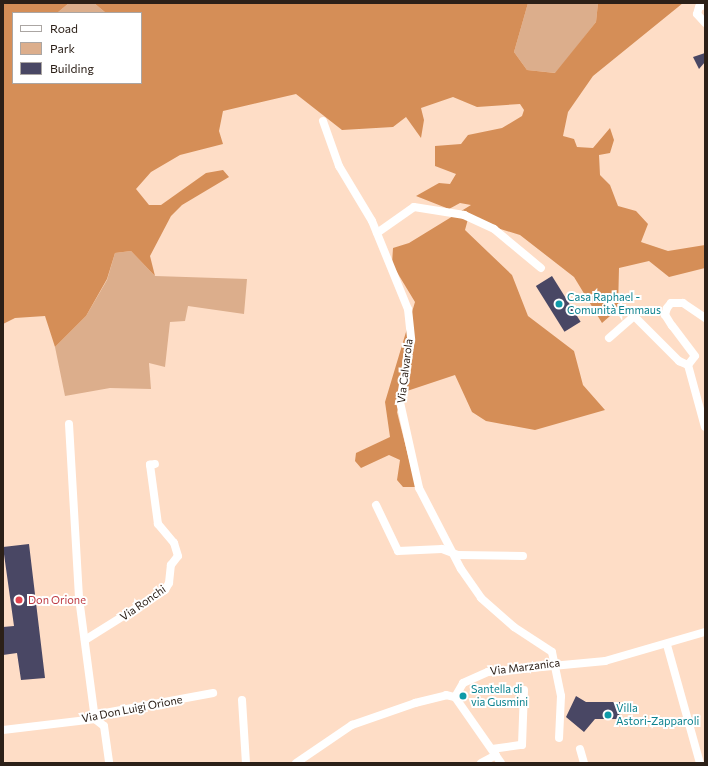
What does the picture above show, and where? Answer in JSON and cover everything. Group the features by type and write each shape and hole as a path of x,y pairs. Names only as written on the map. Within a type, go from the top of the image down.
{"street":[{"path":"705,5 699,8 697,14 705,23"},
{"name":"Via Calvarola","path":"323,121 339,166 377,233 408,309 411,340 400,402 407,443 427,507 452,552 481,598 514,627 549,649 556,663"},
{"path":"377,233 414,207 464,214 494,228 541,268"},
{"path":"688,365 695,356 665,315 667,308 672,303 683,303 705,318"},
{"path":"609,338 634,316 678,361 688,365"},
{"path":"688,365 705,427"},
{"path":"69,424 85,640 94,719 102,723 105,732 109,763"},
{"name":"Via Ronchi","path":"85,640 165,590 170,583 171,565 178,556 174,544 158,524 150,464 155,464"},
{"path":"376,505 398,551 523,556"},
{"name":"Via Marzanica","path":"455,697 463,683 477,674 556,663 605,661 667,645 705,632"},
{"path":"667,645 700,763"},
{"path":"556,663 561,696 559,738"},
{"path":"481,763 494,752 522,746 524,690"},
{"name":"Via Don Luigi Orione","path":"3,730 94,719 213,693"},
{"path":"296,763 352,725 415,703 446,695 455,697 501,763"},
{"path":"242,700 246,763"},
{"path":"105,732 113,716 123,712"},
{"path":"580,749 584,763"}],"green space":[{"path":"69,3 94,3 105,12 58,12"},
{"path":"528,3 598,3 596,22 556,73 527,70 514,52"},
{"path":"131,251 155,276 247,279 244,314 188,306 185,321 170,322 165,367 149,363 151,389 110,388 65,396 55,347 86,316 107,280 115,253"}],"shaded area":[{"path":"3,3 69,3 58,12 12,12 12,84 142,84 142,12 105,12 94,3 528,3 514,52 527,70 555,73 596,22 598,3 683,3 593,76 568,112 563,136 574,139 577,147 593,148 610,128 614,140 610,153 599,155 600,175 610,185 618,206 636,211 648,224 641,242 668,251 705,245 705,268 669,277 649,261 619,268 618,309 602,323 574,277 520,235 468,219 465,230 512,275 528,316 574,351 583,385 605,410 535,430 486,421 472,412 455,375 404,392 397,412 416,487 403,487 397,480 400,460 389,455 361,468 355,461 356,453 390,437 385,402 415,302 392,264 393,248 409,243 471,205 460,203 449,209 416,196 439,183 450,184 456,174 435,166 435,146 461,144 468,135 502,128 522,116 524,110 520,104 477,107 453,97 421,108 424,120 421,138 406,117 393,127 342,130 296,94 223,111 219,131 223,144 180,155 151,172 136,189 149,205 161,205 206,173 223,170 229,177 182,205 171,216 150,256 155,276 131,251 115,253 107,279 86,316 55,347 45,316 15,318 3,324"}],"building":[{"path":"705,53 705,62 699,69 693,57"},
{"name":"Casa Raphael - Comunità Emmaus","path":"552,276 581,322 565,332 536,286"},
{"name":"Don Orione","path":"29,544 45,678 21,680 17,653 3,655 3,627 14,626 3,547"},
{"name":"Villa Astori-Zapparoli","path":"576,696 586,702 620,702 619,719 595,719 584,732 566,717"}],"place":[{"name":"Casa Raphael - Comunità Emmaus","path":"559,304"},
{"name":"Don Orione","path":"19,600"},
{"name":"Santella di via Gusmini","path":"463,696"},
{"name":"Villa Astori-Zapparoli","path":"608,715"}]}
